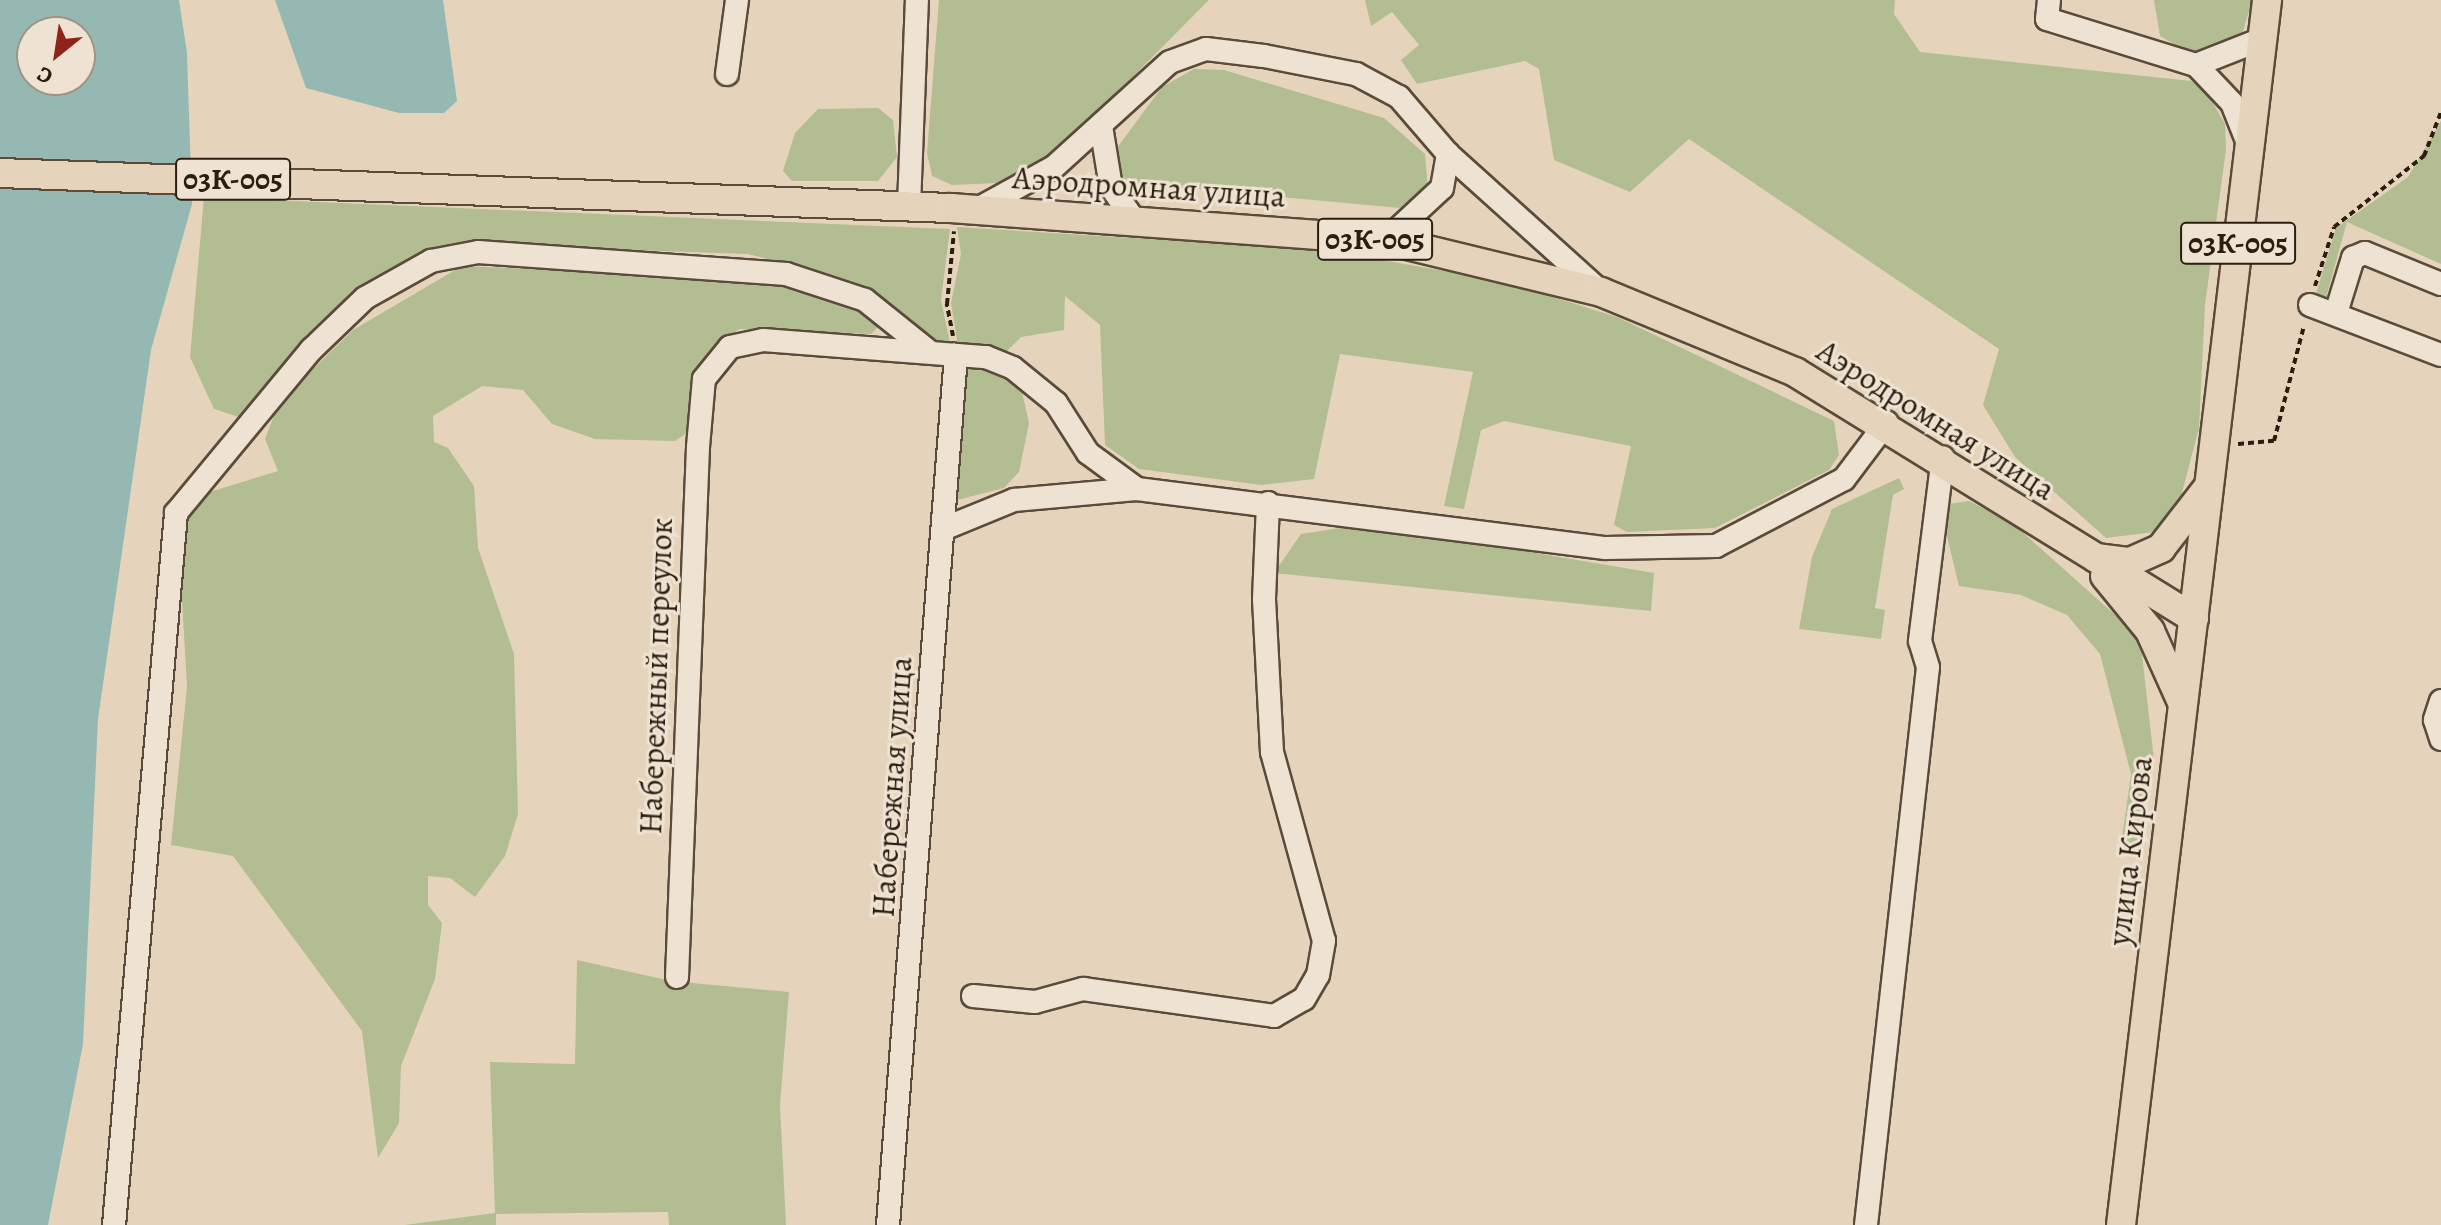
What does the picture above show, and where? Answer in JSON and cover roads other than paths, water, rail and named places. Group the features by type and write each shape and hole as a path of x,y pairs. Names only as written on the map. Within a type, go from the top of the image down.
{"main road":[{"name":"03К-005","path":"2209,486 2267,0"},
{"name":"Аэродромная улица","path":"0,173 466,185 909,206 1133,218 1386,240 1601,292 1708,332 1887,422 2088,558 2194,618"},
{"name":"Аэродромная улица","path":"2088,558 2130,562 2161,548 2209,486"},
{"name":"улица Кирова","path":"2121,1225 2209,486"},
{"name":"Аэродромная улица","path":"2088,558 2150,631 2183,705"}],"street":[{"path":"727,74 737,0"},
{"path":"909,206 917,0"},
{"path":"2049,0 2047,19 2196,65 2232,103 2249,147"},
{"path":"2196,65 2262,39"},
{"path":"964,209 1054,167 1170,62 1206,49 1356,74 1399,97 1448,154 1601,292"},
{"path":"1101,126 1111,187 1133,218"},
{"path":"1386,240 1442,188 1448,154"},
{"path":"114,1225 176,513 311,350 365,298 431,261 478,252 786,274 865,300 930,352 1013,368 1056,403 1088,453 1137,489"},
{"path":"2336,313 2353,258 2365,253 2441,284"},
{"path":"2310,305 2441,355"},
{"name":"Набережный переулок","path":"677,977 704,379 730,347 763,340 930,352"},
{"name":"Набережная улица","path":"888,1225 956,355"},
{"path":"943,529 1014,500 1137,489 1268,503 1605,548 1716,546 1844,479 1887,422"},
{"path":"1866,1225 1928,667 1920,641 1943,457"},
{"path":"973,996 1035,1002 1083,989 1274,1016 1304,999 1318,975 1324,941 1272,752 1264,599 1268,503"},
{"path":"2441,701 2435,720 2441,739"}],"water":[{"path":"0,0 179,0 187,53 192,204 151,350 98,719 83,1044 48,1225 0,1225"},
{"path":"275,0 443,0 457,101 444,113 399,113 306,88"}]}
